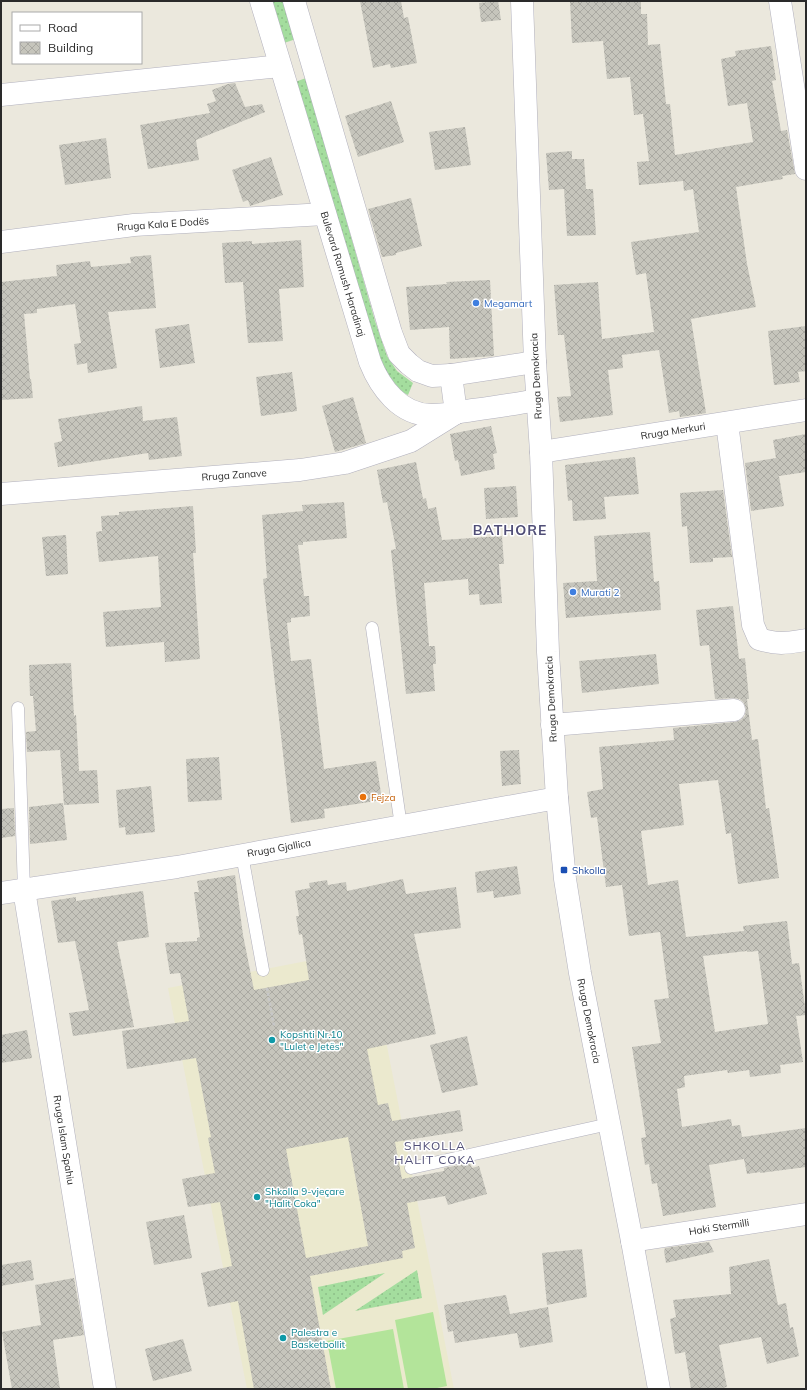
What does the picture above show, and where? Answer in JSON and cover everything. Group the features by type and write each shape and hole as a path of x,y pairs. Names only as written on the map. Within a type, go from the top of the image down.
{"street":[{"name":"Bulevard Ramush Haradinaj","path":"261,1 370,362 379,383 394,400 404,407 429,415 456,413 537,400"},
{"path":"294,1 395,346 399,354 408,364 418,371 432,376 451,375 535,362"},
{"name":"Rruga Demokracia","path":"522,1 535,362 552,725 564,879 580,972 659,1389"},
{"path":"780,1 806,169"},
{"path":"1,95 280,66 313,64"},
{"name":"Rruga Kala E Dodës","path":"1,242 134,225 325,214"},
{"path":"451,375 456,413"},
{"name":"Rruga Merkuri","path":"540,452 806,410"},
{"name":"Rruga Zanave","path":"1,494 300,470 345,463 411,440 456,413"},
{"path":"728,423 753,625 759,639 773,643 784,644 806,640"},
{"path":"552,725 734,710"},
{"name":"Rruga Gjallica","path":"1,893 176,867 557,798"},
{"name":"Rruga Islam Spahiu","path":"24,890 104,1389"},
{"name":"Haki Stermilli","path":"632,1241 806,1214"}],"lane":[{"path":"372,628 401,826"},
{"path":"18,708 24,890"},
{"path":"242,855 263,970"},
{"path":"411,1168 609,1124"}],"path":[{"path":"263,970 274,1026"}],"shaded area":[{"path":"368,949 454,1389 247,1389 168,988"}],"green space":[{"path":"271,1 285,1 296,39 284,43"},
{"path":"306,78 375,321 387,356 397,371 413,383 408,395 402,392 380,366 295,82"},
{"path":"417,1270 422,1298 355,1311"},
{"path":"385,1273 323,1315 318,1287"},
{"path":"433,1312 447,1386 432,1389 408,1389 395,1320"},
{"path":"393,1329 404,1389 336,1389 327,1341"}],"building":[{"path":"360,1 401,1 404,18 408,17 417,63 391,68 390,64 373,68"},
{"path":"498,1 501,20 481,22 479,3"},
{"path":"570,1 641,1 641,14 647,14 648,45 660,44 666,104 670,104 675,155 753,142 747,103 728,106 721,59 736,56 735,51 771,46 776,80 772,81 781,131 787,130 795,174 782,176 783,179 736,187 747,264 756,307 691,319 706,413 680,417 679,411 669,413 659,350 622,355 623,368 608,370 613,415 560,422 557,397 571,396 564,335 558,335 554,285 598,282 602,339 654,332 646,273 636,275 631,242 699,232 693,189 684,191 683,181 639,185 637,162 649,161 643,114 634,115 630,77 607,79 603,41 572,43"},
{"path":"235,83 245,107 262,104 265,112 196,140 199,160 148,169 140,125 210,113 207,104 216,101 212,90"},
{"path":"391,101 404,142 358,157 345,116"},
{"path":"465,127 471,165 435,170 429,132"},
{"path":"106,138 111,178 65,185 59,145"},
{"path":"572,151 572,159 584,159 586,189 593,189 596,235 567,236 564,189 549,190 546,153"},
{"path":"271,157 283,195 250,206 248,200 243,202 232,170"},
{"path":"411,198 422,246 396,253 396,255 382,257 368,209"},
{"path":"301,240 304,287 279,289 283,341 248,343 243,282 225,283 222,243 252,241 252,244"},
{"path":"151,255 156,308 108,312 117,368 88,373 87,363 77,365 74,344 81,343 75,304 37,309 37,313 24,314 33,398 1,400 1,282 57,276 56,265 90,261 91,267 131,263 130,257"},
{"path":"490,280 494,356 450,359 449,327 410,330 406,287 447,284 446,282"},
{"path":"189,324 195,363 160,368 155,329"},
{"path":"806,326 806,371 798,372 800,382 774,385 768,331"},
{"path":"292,372 297,411 261,416 256,377"},
{"path":"353,397 366,443 335,452 322,406"},
{"path":"142,406 143,421 177,417 182,456 149,460 148,453 58,467 54,443 62,441 58,419"},
{"path":"491,426 497,453 493,454 495,469 461,476 458,460 455,461 450,434"},
{"path":"806,434 806,472 779,476 784,506 751,511 745,463 776,458 773,440"},
{"path":"635,457 639,494 604,497 606,519 573,521 572,500 568,501 565,465"},
{"path":"416,462 423,499 426,498 428,509 436,507 442,540 502,536 504,564 499,564 502,603 480,605 479,594 469,595 468,579 424,583 429,646 435,646 436,664 433,664 435,691 406,694 391,550 396,549 387,502 383,503 377,470"},
{"path":"516,486 518,517 486,519 484,488"},
{"path":"723,490 732,557 713,558 713,562 690,563 687,526 682,527 680,493"},
{"path":"344,502 347,538 303,542 303,545 298,545 304,596 309,596 310,616 291,618 291,622 287,623 291,661 311,659 324,769 376,761 382,800 324,809 325,818 291,823 263,579 267,578 262,515 303,511 302,505"},
{"path":"193,506 196,553 193,553 200,659 165,662 164,642 106,647 103,612 161,607 158,556 99,562 96,532 102,531 101,516 119,515 119,512"},
{"path":"650,532 654,582 659,581 661,610 566,618 563,583 597,581 594,536"},
{"path":"66,535 68,574 46,576 42,537"},
{"path":"733,606 739,659 745,658 749,699 747,699 752,740 758,739 766,809 769,808 779,878 738,884 731,833 726,834 718,780 679,784 684,825 641,831 648,885 678,880 686,937 744,931 743,926 787,921 792,964 799,963 806,1015 796,1016 803,1062 780,1065 781,1073 750,1077 749,1070 728,1073 727,1070 684,1076 685,1087 677,1089 682,1127 731,1119 732,1126 740,1125 742,1137 806,1128 806,1167 747,1174 744,1159 709,1165 716,1207 663,1216 657,1183 652,1184 649,1164 645,1165 641,1138 646,1137 632,1047 661,1043 654,1000 669,998 660,932 629,936 622,885 606,887 597,817 591,818 587,792 603,789 599,747 674,740 673,728 735,722 741,720 745,716 746,709 744,703 740,699 715,699 709,645 700,646 696,610","holes":["758,951 768,1024 715,1032 703,956"]},
{"path":"656,654 659,684 582,693 579,661"},
{"path":"71,663 79,771 97,770 99,803 64,805 60,750 27,752 26,732 36,731 33,696 30,696 29,665"},
{"path":"519,750 521,784 502,786 500,751"},
{"path":"219,757 222,800 188,802 186,759"},
{"path":"151,786 155,832 126,835 125,827 119,828 116,790"},
{"path":"63,803 67,840 30,844 29,807"},
{"path":"14,808 15,836 1,838 1,809"},
{"path":"517,866 521,894 494,898 493,891 477,893 475,872"},
{"path":"235,875 243,935 254,990 309,980 302,934 299,935 296,916 299,916 295,891 310,888 309,883 327,880 328,885 346,882 347,891 403,879 406,894 456,887 461,928 414,934 436,1034 367,1049 378,1105 388,1103 392,1121 460,1110 463,1131 395,1142 402,1179 444,1171 444,1168 470,1163 472,1168 479,1166 487,1194 448,1205 445,1196 407,1203 415,1248 402,1251 403,1258 310,1276 331,1389 254,1389 238,1301 208,1307 201,1273 232,1266 220,1202 188,1207 182,1179 215,1173 208,1138 211,1137 196,1058 127,1069 122,1031 189,1021 180,973 170,974 165,943 197,941 197,938 200,937 194,892 199,892 197,881","holes":["348,1137 368,1246 306,1258 286,1149"]},
{"path":"143,891 149,937 117,942 134,1027 73,1036 69,1013 89,1010 75,941 58,943 51,901 76,897 76,901"},
{"path":"27,1030 32,1058 1,1063 1,1035"},
{"path":"467,1036 478,1085 442,1093 430,1045"},
{"path":"184,1215 192,1258 154,1265 146,1222"},
{"path":"709,1242 714,1252 666,1263 665,1248"},
{"path":"582,1249 587,1297 547,1305 542,1253"},
{"path":"769,1259 778,1305 786,1303 790,1328 793,1327 799,1356 767,1364 761,1337 719,1345 727,1387 717,1389 691,1389 685,1352 675,1354 670,1319 676,1317 673,1300 731,1294 729,1267"},
{"path":"31,1260 34,1280 1,1286 1,1265"},
{"path":"74,1278 84,1335 53,1340 60,1389 12,1389 2,1332 41,1325 35,1285"},
{"path":"506,1295 510,1314 548,1307 553,1342 520,1348 517,1333 455,1343 453,1331 448,1332 444,1305"},
{"path":"183,1339 192,1371 153,1381 145,1349"}],"place":[{"name":"Megamart","path":"476,303"},
{"name":"Murati 2","path":"573,592"},
{"name":"Fejza","path":"363,797"},
{"name":"Shkolla","path":"564,870"},
{"name":"Kopshti Nr.10 \"Lulet e Jetës\"","path":"272,1040"},
{"name":"Shkolla 9-vjeçare \"Halit Coka\"","path":"257,1197"},
{"name":"Palestra e Basketbollit","path":"283,1338"}],"district":[{"name":"BATHORE","path":"510,530"},
{"name":"SHKOLLA HALIT COKA","path":"435,1152"}]}
